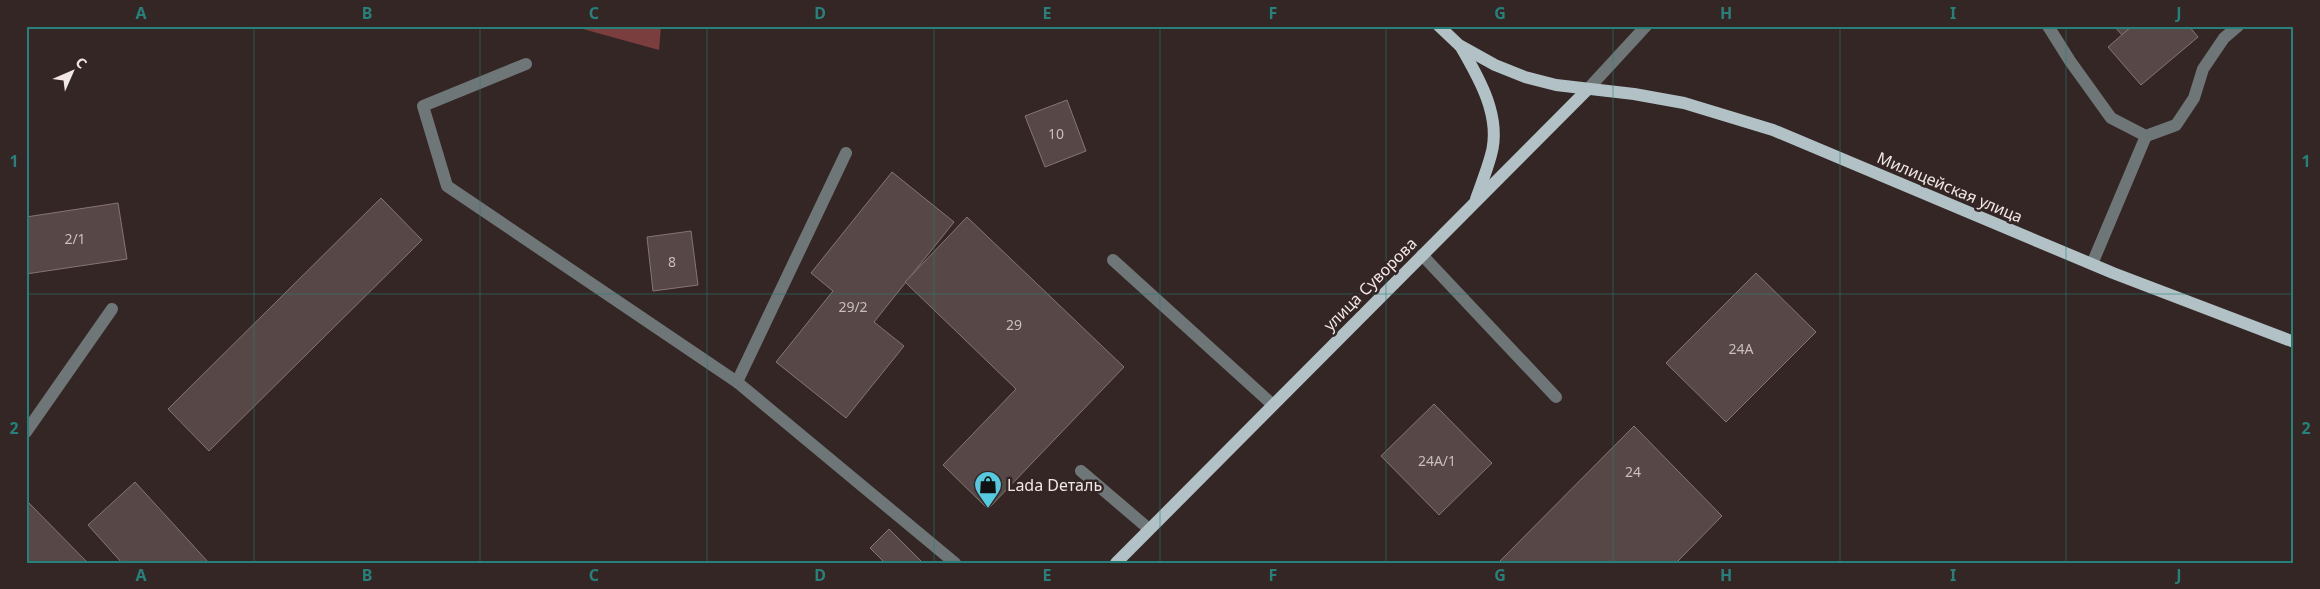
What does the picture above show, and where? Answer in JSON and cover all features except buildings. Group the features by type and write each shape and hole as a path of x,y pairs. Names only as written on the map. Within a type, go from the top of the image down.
{"main road":[{"path":"1439,26 1460,45 1480,80 1493,118 1492,153 1475,203"},
{"name":"Милицейская улица","path":"1460,45 1495,65 1525,77 1556,85 1634,94 1684,103 1773,130 2092,264 2294,342"},
{"name":"улица Суворова","path":"1116,563 1587,90"}],"street":[{"name":"улица Суворова","path":"1587,90 1646,26"},
{"path":"2048,26 2070,61 2111,118 2146,136"},
{"path":"2092,264 2146,136 2176,125 2194,98 2203,69 2224,38 2238,26"},
{"path":"526,64 423,106 447,186 737,382 955,563"},
{"path":"737,382 846,153"},
{"path":"1422,255 1556,397"},
{"path":"1114,260 1273,404"},
{"path":"26,432 112,309"},
{"path":"1081,471 1149,529"}],"shaded area":[{"path":"572,26 661,26 659,50"}],"place":[{"name":"Lada Dеталь","path":"988,509"}]}
